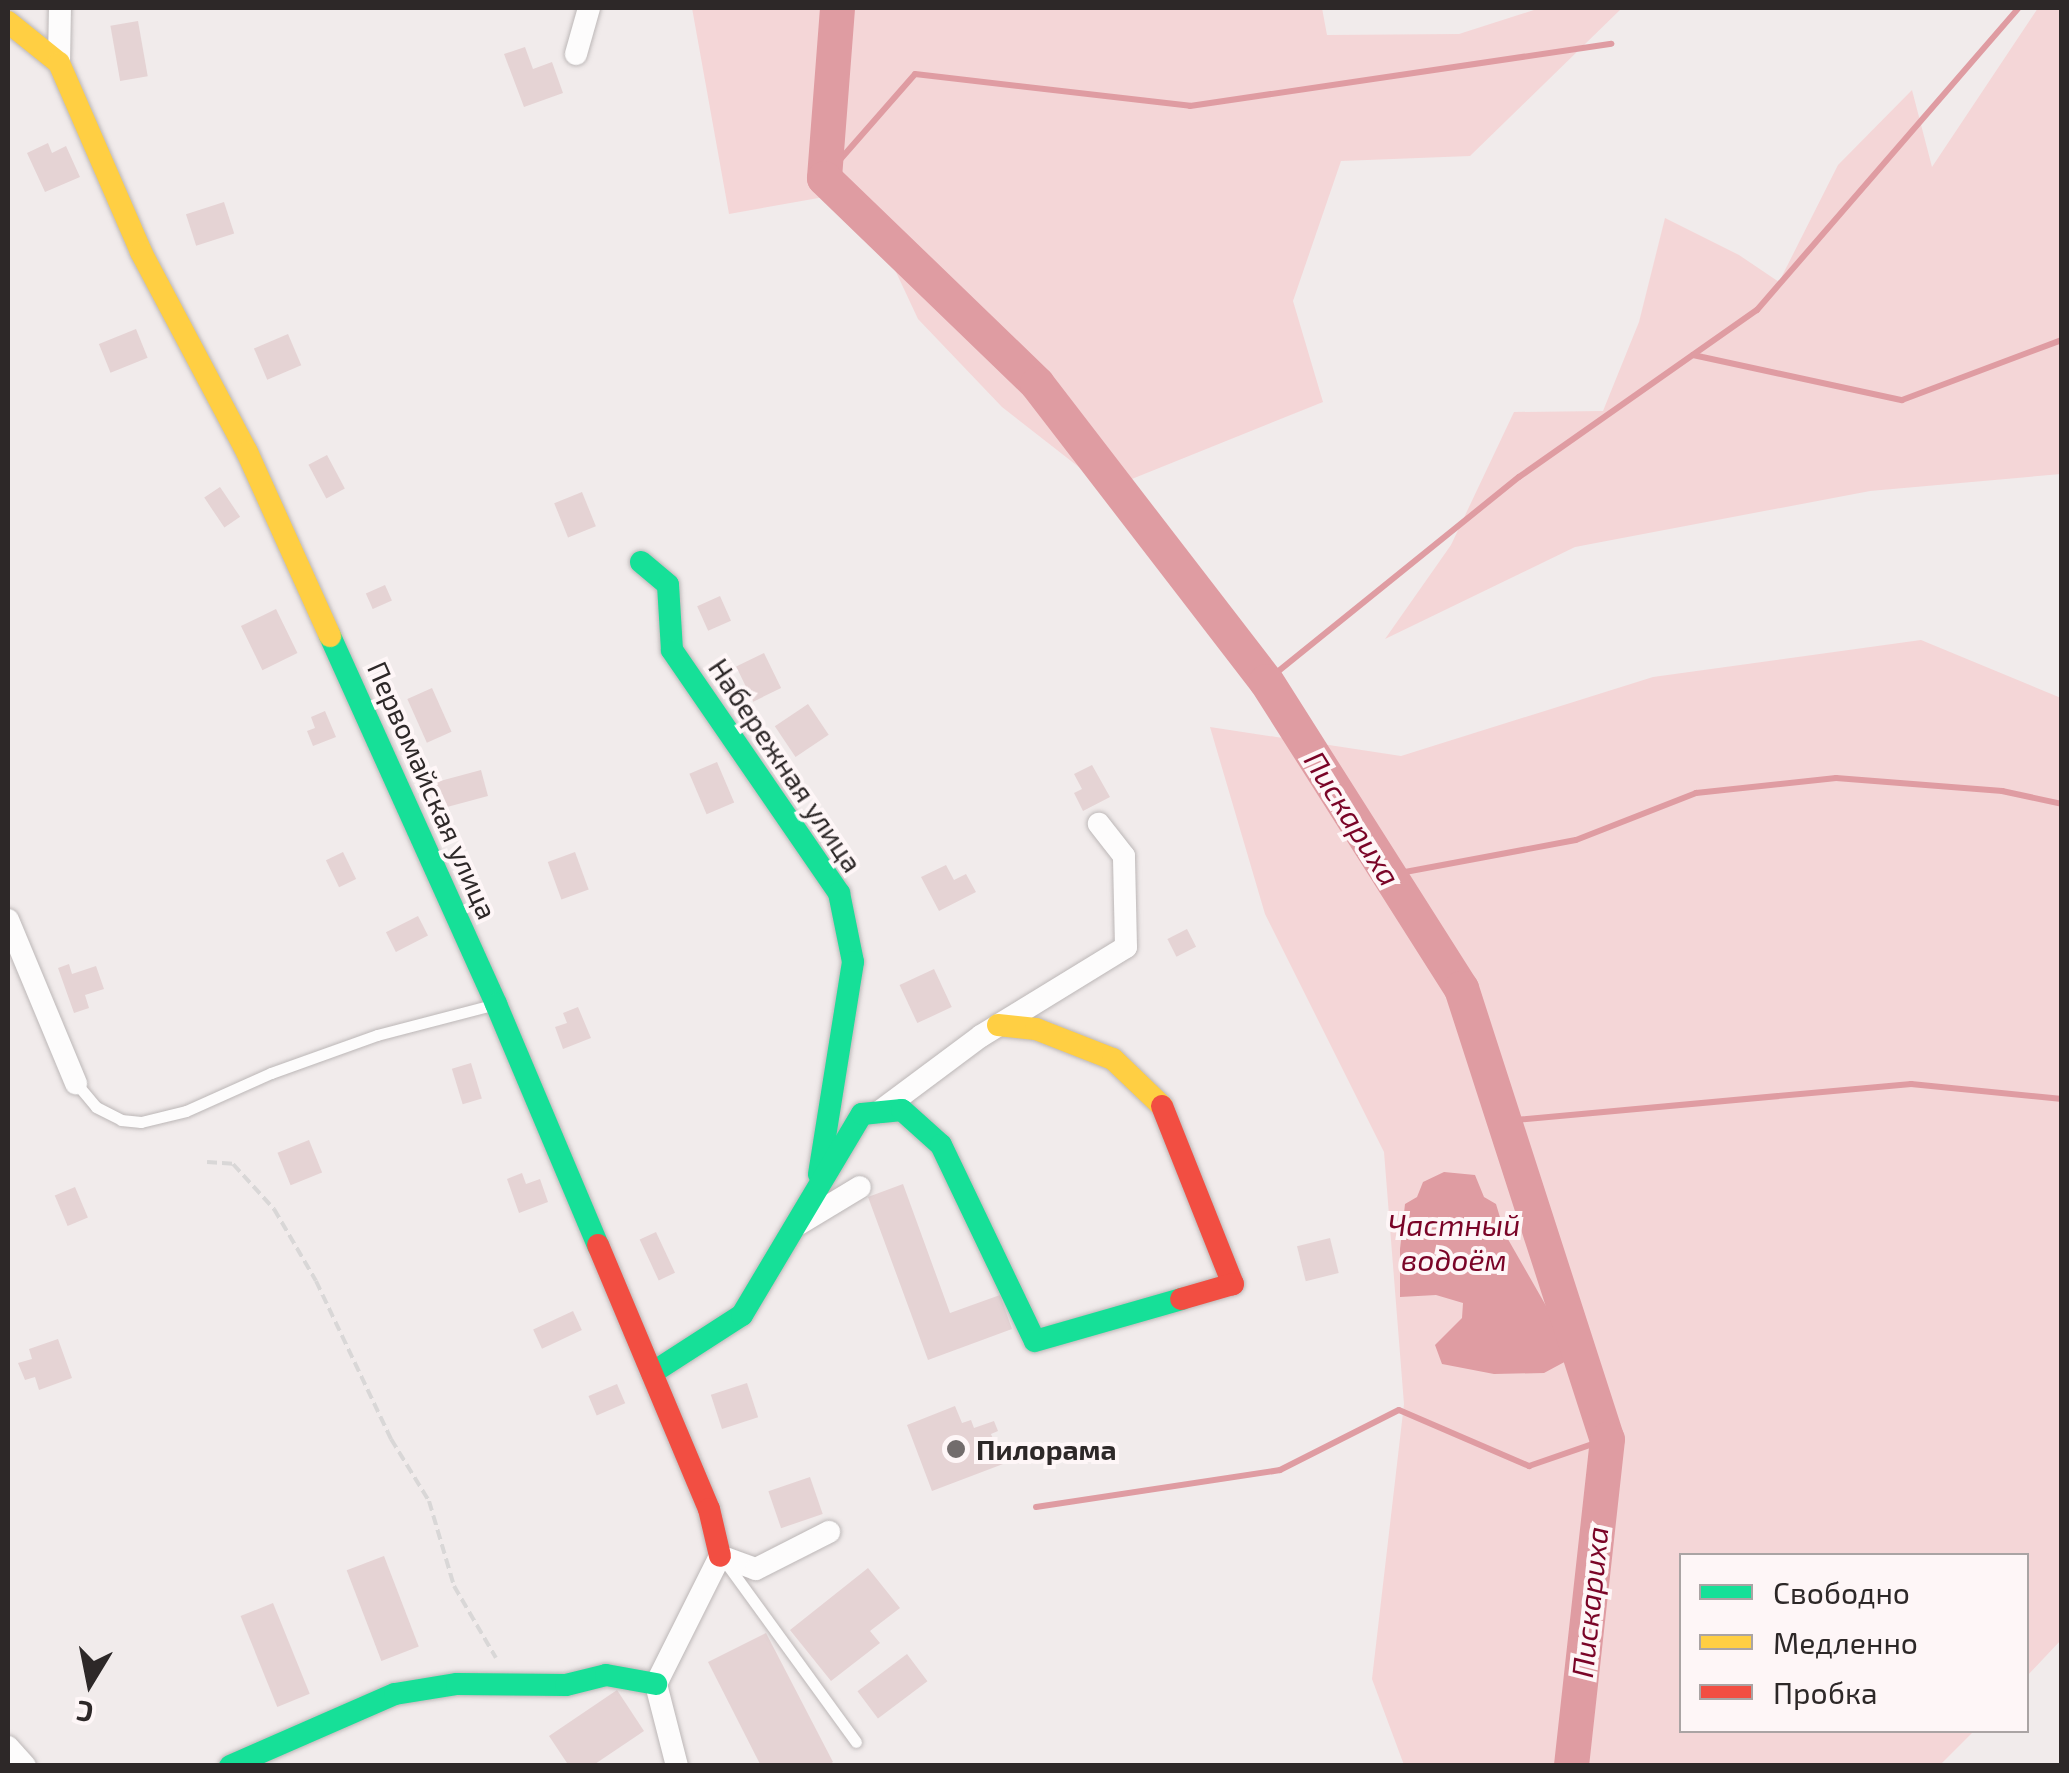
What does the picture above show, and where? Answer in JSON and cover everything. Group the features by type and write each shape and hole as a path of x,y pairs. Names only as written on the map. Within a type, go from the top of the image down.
{"street":[{"name":"Первомайская улица","path":"60,8 59,63 141,252 248,452 496,1004 709,1509 720,1556"},
{"path":"576,54 590,8"},
{"name":"Первомайская улица","path":"8,22 59,63"},
{"name":"Набережная улица","path":"642,562 668,585 672,650 839,894 853,962 816,1193"},
{"path":"879,1112 998,1025 1126,947 1124,856 1099,824"},
{"path":"8,920 76,1084"},
{"path":"652,1373 742,1316 862,1114 902,1110 941,1145 1035,1341 1233,1284 1166,1110 1113,1059 1036,1029 998,1025"},
{"path":"796,1226 860,1187"},
{"path":"677,1766 656,1684 720,1556 756,1569 829,1532"},
{"path":"230,1766 395,1694 456,1684 514,1688 566,1685 606,1676 656,1684"},
{"path":"8,1748 25,1766"}],"lane":[{"path":"76,1084 96,1107 121,1120 141,1122 186,1111 271,1073 377,1034 496,1004"},
{"path":"720,1556 856,1742"}],"path":[{"path":"206,1162 233,1164 274,1209 316,1282 391,1439 429,1502 454,1586 514,1688"}],"shaded area":[{"path":"692,8 1322,8 1327,35 1459,34 1540,8 1622,8 1470,156 1341,161 1293,301 1323,402 1107,489 1002,407 918,319 858,191 729,214"},
{"path":"2038,8 2061,8 2061,474 1870,491 1575,547 1385,639 1451,545 1514,412 1603,411 1639,322 1665,218 1739,255 1779,282 1838,165 1912,90 1932,167"},
{"path":"1921,640 2061,698 2061,1640 2029,1674 2029,1553 1679,1553 1679,1733 1972,1733 1940,1765 1404,1765 1372,1679 1404,1404 1384,1152 1265,914 1210,727 1401,756 1653,677"}],"water":[{"name":"Частный водоём","path":"1444,1172 1475,1175 1484,1197 1496,1204 1505,1234 1549,1311 1570,1359 1544,1373 1494,1374 1442,1364 1435,1345 1462,1318 1463,1303 1436,1295 1400,1297 1400,1249 1405,1204 1417,1197 1423,1182"}],"building":[{"path":"138,21 148,76 120,81 110,26"},
{"path":"525,47 533,69 552,62 563,93 524,107 504,54"},
{"path":"48,143 52,153 66,146 80,177 45,192 27,153"},
{"path":"224,202 234,233 196,246 186,214"},
{"path":"136,329 148,358 111,373 99,344"},
{"path":"288,334 301,365 267,380 254,348"},
{"path":"327,455 345,489 326,498 308,465"},
{"path":"220,487 240,517 224,527 204,498"},
{"path":"582,492 596,526 568,538 554,503"},
{"path":"385,585 392,601 373,609 366,594"},
{"path":"720,596 731,621 708,631 697,606"},
{"path":"276,609 297,653 262,670 241,626"},
{"path":"764,653 781,688 753,702 736,667"},
{"path":"432,688 452,732 427,743 407,699"},
{"path":"808,704 829,735 796,757 775,726"},
{"path":"325,711 336,737 313,746 307,731 315,728 311,717"},
{"path":"717,762 734,803 707,814 689,774"},
{"path":"1092,765 1110,797 1083,811 1074,793 1082,789 1074,774"},
{"path":"481,770 488,796 440,809 433,783"},
{"path":"343,852 356,879 339,887 326,860"},
{"path":"575,852 589,890 561,900 548,862"},
{"path":"946,865 954,880 966,874 976,892 939,911 921,877"},
{"path":"418,916 428,936 396,952 386,932"},
{"path":"1187,929 1196,947 1176,957 1167,939"},
{"path":"69,964 72,974 96,966 104,989 85,995 89,1008 74,1013 58,968"},
{"path":"934,969 952,1007 917,1023 900,985"},
{"path":"578,1007 591,1038 563,1049 555,1027 567,1023 563,1013"},
{"path":"471,1063 482,1098 463,1104 452,1069"},
{"path":"309,1140 322,1172 291,1185 277,1153"},
{"path":"522,1173 526,1184 540,1179 548,1202 519,1213 507,1179"},
{"path":"903,1184 950,1313 1000,1295 1012,1329 928,1360 868,1197"},
{"path":"75,1187 88,1217 68,1226 55,1196"},
{"path":"656,1232 675,1273 659,1280 640,1240"},
{"path":"1330,1238 1339,1273 1306,1281 1297,1246"},
{"path":"573,1311 582,1330 542,1349 533,1330"},
{"path":"58,1339 72,1378 39,1390 35,1377 25,1380 18,1363 32,1359 29,1349"},
{"path":"747,1383 758,1417 722,1429 711,1395"},
{"path":"617,1384 625,1403 597,1415 588,1396"},
{"name":"Пилорама","path":"955,1406 962,1423 971,1420 974,1428 994,1421 998,1431 991,1434 1003,1464 932,1491 907,1425"},
{"path":"810,1477 823,1514 781,1528 768,1491"},
{"path":"384,1556 419,1647 381,1661 347,1570"},
{"path":"868,1568 900,1608 870,1631 880,1643 831,1681 790,1630"},
{"path":"273,1603 310,1694 277,1707 241,1616"},
{"path":"766,1633 833,1762 827,1766 761,1766 708,1662"},
{"path":"907,1654 927,1681 878,1718 857,1691"},
{"path":"617,1690 644,1731 592,1766 569,1766 549,1736"}],"waterway":[{"name":"Пискариха","path":"837,8 824,178 1037,384 1266,681 1461,988 1607,1439 1571,1766"},
{"path":"1266,681 1519,477 1757,310 2019,8"},
{"path":"824,178 915,74 1190,106 1611,44"},
{"path":"1693,355 1902,400 2062,340"},
{"path":"1389,875 1576,840 1696,793 1836,778 2002,791 2062,804"},
{"path":"1504,1121 1911,1084 2062,1099"},
{"path":"1036,1507 1280,1470 1399,1410 1529,1466 1607,1439"}],"traffic: fast":[{"path":"641,562 668,585 672,650 839,893 853,962 819,1174"},
{"path":"330,636 496,1004 598,1245"},
{"path":"652,1373 742,1315 862,1114 902,1110 941,1145 1035,1341 1181,1299"},
{"path":"230,1766 395,1694 457,1684 566,1685 606,1675 656,1684"}],"traffic: slow":[{"path":"8,22 59,63 141,252 247,452 330,636"},
{"path":"998,1025 1036,1029 1113,1059 1162,1106"}],"traffic: jam":[{"path":"1162,1106 1233,1284 1181,1299"},
{"path":"598,1245 709,1509 720,1556"}],"place":[{"name":"Пилорама","path":"956,1449"}]}
